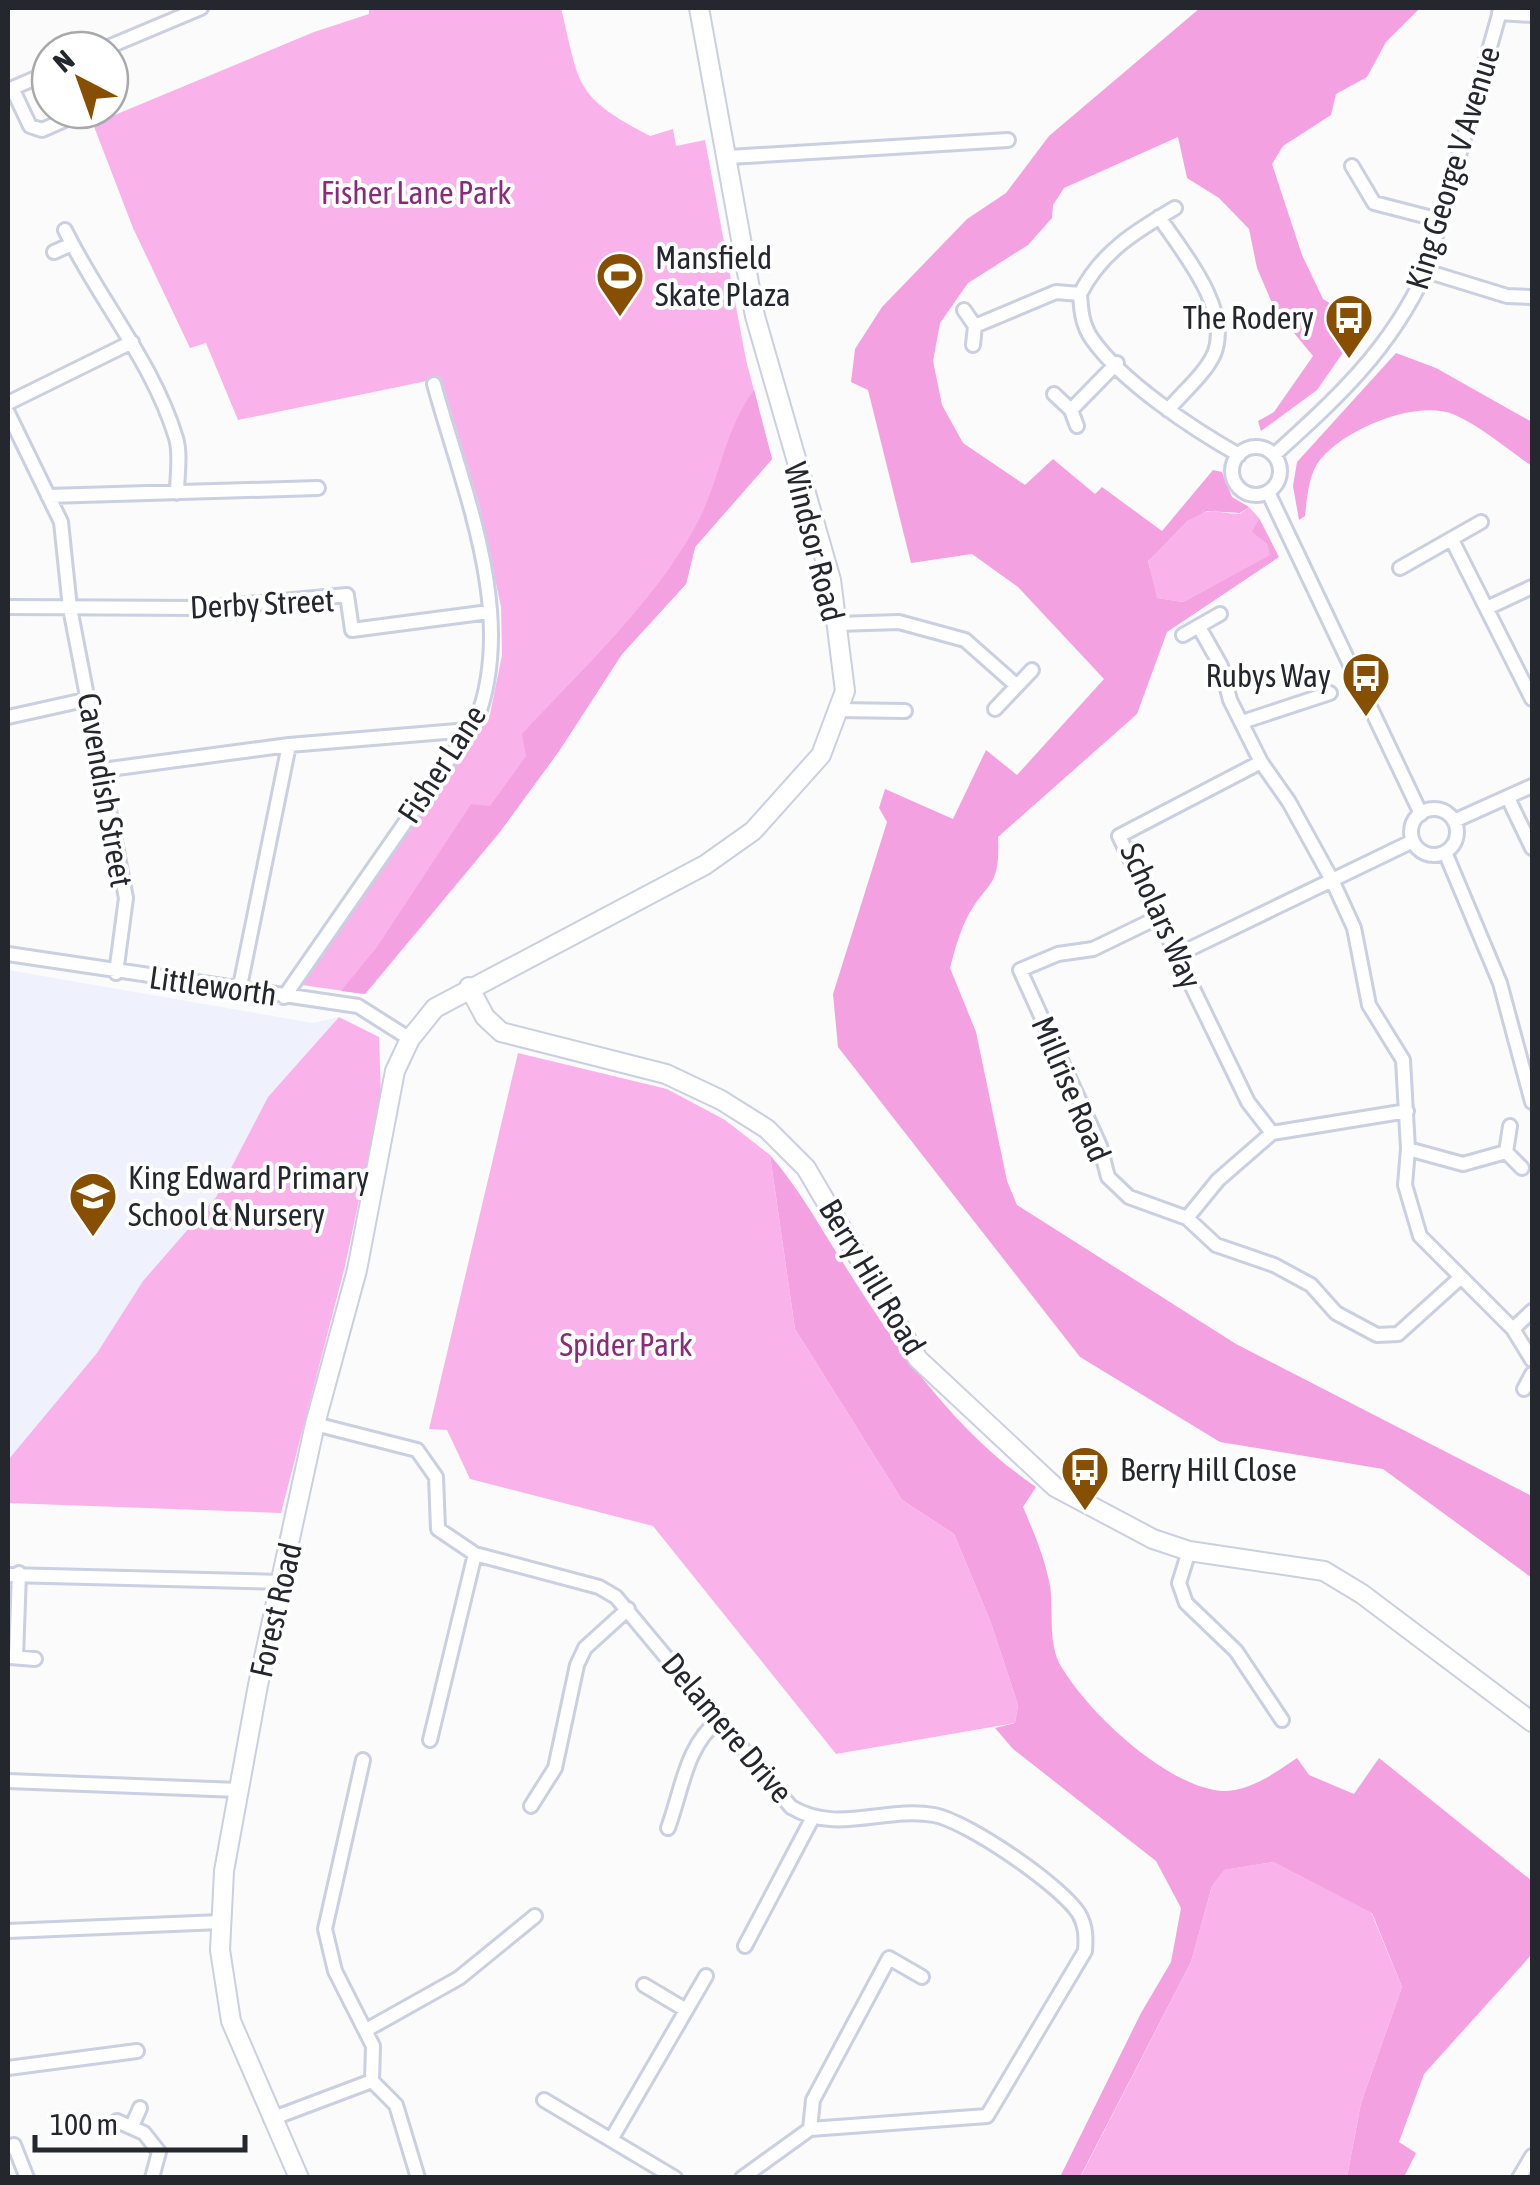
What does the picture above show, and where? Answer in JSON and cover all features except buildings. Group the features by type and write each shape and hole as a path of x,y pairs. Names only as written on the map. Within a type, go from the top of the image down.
{"main road":[{"name":"Windsor Road","path":"410,1039 435,1008 469,986 640,902 706,865 753,830 821,755 845,691 830,580 767,370 699,8"},
{"name":"Berry Hill Road","path":"469,986 485,1017 501,1032 666,1074 721,1100 766,1129 806,1168 918,1359 1055,1486 1153,1538 1189,1551 1324,1571 1362,1594 1532,1722"},
{"name":"Forest Road","path":"299,2178 231,2021 220,1922 238,1790 315,1424 356,1270 395,1071 410,1039"}],"street":[{"path":"130,38 201,8"},
{"path":"1500,10 1532,15"},
{"name":"King George V Avenue","path":"1274,455 1388,342 1426,271 1500,10"},
{"path":"10,89 30,126"},
{"path":"729,157 1008,140"},
{"path":"1352,166 1374,203 1440,220"},
{"path":"1176,208 1100,261 1080,294 1082,317 1092,339 1168,410 1238,455"},
{"path":"1159,218 1196,273 1218,335 1211,359 1168,410"},
{"path":"65,230 132,342 177,441 177,493"},
{"path":"54,252 72,244"},
{"path":"1426,271 1507,296 1532,296"},
{"path":"975,326 1056,292 1080,294"},
{"path":"964,310 975,326 973,345"},
{"path":"8,402 132,342"},
{"path":"1071,410 1117,363"},
{"name":"Fisher Lane","path":"284,997 469,730 487,692 488,612 482,561 434,384"},
{"path":"1054,394 1071,410 1077,426"},
{"name":"Cavendish Street","path":"8,413 61,522 70,608 126,898 116,972"},
{"path":"1252,448 1274,455 1280,475 1268,492 1253,495 1240,489 1233,476 1238,455 1252,448"},
{"path":"48,496 318,488"},
{"path":"1268,492 1421,814"},
{"path":"1400,568 1480,522"},
{"path":"1452,540 1532,699"},
{"path":"1486,608 1532,587"},
{"path":"1465,602 1480,594"},
{"name":"Derby Street","path":"8,607 204,608 347,596 352,630 488,612"},
{"path":"1183,636 1220,614"},
{"path":"837,624 899,622 965,640 1016,686"},
{"path":"1198,626 1222,666 1230,700 1260,762 1298,816 1354,928 1369,1005 1402,1060 1408,1149 1405,1185 1420,1236 1512,1329 1532,1360"},
{"path":"995,709 1032,670"},
{"path":"1242,722 1330,693"},
{"path":"8,717 88,699"},
{"path":"838,710 905,711"},
{"path":"102,770 289,745 469,730"},
{"path":"239,991 289,745"},
{"name":"Scholars Way","path":"1260,762 1119,836 1248,1102 1272,1133"},
{"path":"1454,821 1532,786"},
{"path":"1508,798 1532,848"},
{"path":"1442,811 1454,821 1455,842 1445,852 1430,855 1413,841 1412,826 1421,814 1442,811"},
{"path":"1175,956 1413,841"},
{"path":"1445,852 1500,983 1532,1102"},
{"name":"Millrise Road","path":"1157,918 1093,949 1058,954 1020,970 1100,1146 1108,1177 1130,1197 1188,1218 1216,1245 1274,1265 1311,1285 1336,1313 1377,1334 1398,1334 1460,1278"},
{"name":"Littleworth","path":"8,954 358,1006 410,1039"},
{"path":"1188,1218 1218,1180 1272,1133 1406,1111"},
{"path":"1506,1152 1510,1126"},
{"path":"1408,1149 1464,1164 1506,1152"},
{"path":"1506,1152 1522,1168"},
{"path":"1512,1329 1532,1311"},
{"path":"1524,1389 1532,1374"},
{"name":"Delamere Drive","path":"315,1424 417,1450 436,1477 438,1529 475,1554 599,1587 628,1609 792,1807 812,1819 934,1815 990,1840 1078,1911 1086,1932 1085,1951 987,2116 810,2129"},
{"path":"1189,1551 1178,1583 1186,1603 1236,1651 1280,1716 1290,1704"},
{"path":"430,1740 475,1554"},
{"path":"35,1659 12,1657 14,1574 283,1582"},
{"path":"532,1806 555,1768 577,1665 585,1648 628,1609"},
{"path":"668,1828 693,1749 703,1732 719,1720"},
{"path":"362,1760 325,1928 335,1970 368,2030 375,2066 372,2081"},
{"path":"8,1781 238,1790"},
{"path":"745,1946 812,1819"},
{"path":"368,2030 459,1978 535,1916"},
{"path":"8,1931 220,1922"},
{"path":"742,2178 810,2129 813,2100 889,1958 922,1977"},
{"path":"612,2138 706,1976"},
{"path":"644,1985 686,2010"},
{"path":"8,2068 137,2051"},
{"path":"271,2119 372,2081"},
{"path":"372,2081 396,2104 418,2178"},
{"path":"544,2100 675,2178"},
{"path":"132,2126 140,2108"},
{"path":"118,2121 154,2141 160,2152 152,2178"},
{"path":"11,2146 27,2178"},
{"path":"1518,2178 1532,2156"}],"shaded area":[{"path":"1200,8 1420,8 1386,42 1367,77 1336,94 1331,115 1283,146 1272,164 1302,255 1323,299 1363,324 1317,390 1261,431 1258,421 1274,412 1313,356 1275,310 1257,268 1249,229 1219,198 1187,178 1178,137 1064,188 1053,205 1052,218 1028,245 968,283 940,323 933,361 942,405 963,443 1025,485 1053,459 1095,494 1102,487 1162,531 1213,470 1222,472 1232,497 1249,507 1240,513 1207,511 1187,521 1148,561 1157,598 1183,602 1270,555 1267,544 1252,532 1259,518 1279,557 1167,632 1137,714 998,837 994,877 965,922 950,968 976,1032 1007,1181 1017,1205 1236,1344 1532,1496 1532,1578 1383,1469 1220,1442 1080,1357 838,1047 833,994 887,822 879,808 885,789 953,819 986,750 1017,775 1104,679 1018,587 972,554 911,563 868,390 851,382 855,349 882,307 967,219 1006,193 1049,136"},
{"path":"1396,353 1436,368 1532,422 1532,466 1455,415 1439,411 1401,414 1361,429 1328,451 1314,470 1305,516 1299,520 1293,486 1297,462"},
{"path":"754,390 772,459 695,547 686,584 622,654 559,751 499,833 365,994 341,991 377,947 471,804 490,806 526,756 522,734 614,636 677,557 703,512 735,423"},
{"name":"King Edward Primary School & Nursery","path":"8,970 313,1023 339,1017 268,1097 216,1197 143,1281 97,1353 8,1460"},
{"path":"770,1155 930,1388 979,1441 1036,1487 1023,1507 1048,1576 1057,1659 1074,1686 1108,1724 1172,1773 1214,1790 1248,1786 1297,1758 1309,1775 1354,1794 1379,1758 1532,1881 1532,1954 1424,2074 1399,2142 1416,2153 1404,2177 1347,2177 1361,2103 1402,1987 1372,1913 1273,1862 1224,1870 1212,1886 1191,1962 1080,2177 1060,2177 1141,2013 1171,1962 1181,1908 1156,1861 1013,1749 995,1728 1015,1723 1018,1705 991,1623 954,1534 902,1500 795,1329"}],"green space":[{"name":"Fisher Lane Park","path":"369,8 561,8 577,73 593,99 650,136 673,129 676,146 705,140 746,360 772,459 695,547 686,584 622,654 559,751 499,833 365,994 302,985 490,714 502,655 501,607 479,504 441,378 238,420 206,343 190,348 133,228 95,130 130,130 130,109 314,32 369,14"},
{"path":"1249,507 1259,518 1253,532 1267,544 1271,555 1183,602 1156,598 1148,561 1174,532 1198,515 1240,514"},
{"path":"339,1017 379,1037 381,1096 345,1266 281,1513 8,1503 8,1460 97,1353 143,1281 216,1197 268,1097"},
{"name":"Spider Park","path":"518,1053 667,1089 725,1120 770,1155 795,1329 902,1500 954,1534 991,1623 1018,1705 1015,1723 836,1754 653,1526 470,1479 447,1430 429,1429"},
{"path":"1273,1862 1371,1912 1402,1987 1361,2103 1347,2177 1080,2178 1191,1962 1212,1886 1223,1870"}],"place":[{"name":"Mansfield Skate Plaza","path":"620,318"},
{"name":"The Rodery","path":"1349,360"},
{"name":"Rubys Way","path":"1366,718"},
{"name":"King Edward Primary School & Nursery","path":"93,1238"},
{"name":"Berry Hill Close","path":"1085,1512"}]}
